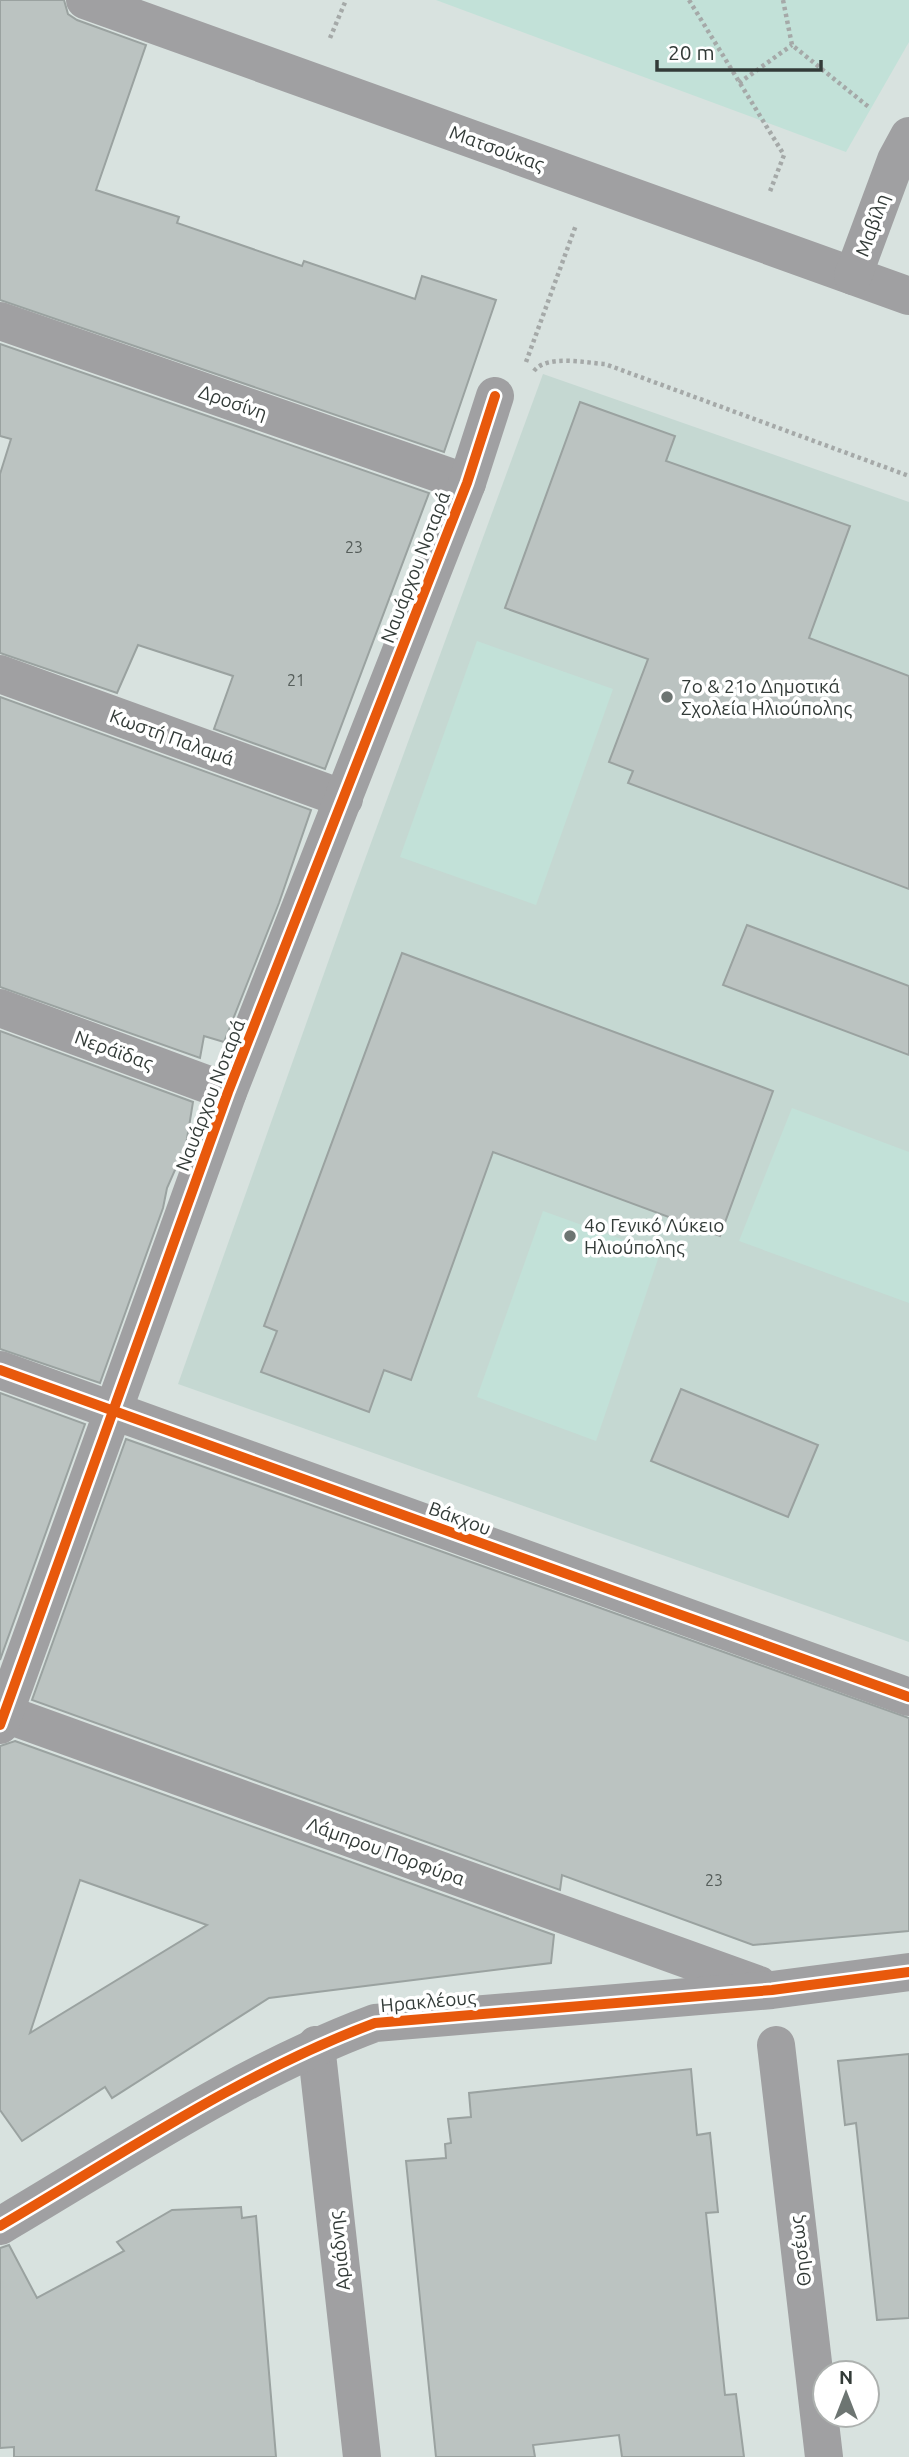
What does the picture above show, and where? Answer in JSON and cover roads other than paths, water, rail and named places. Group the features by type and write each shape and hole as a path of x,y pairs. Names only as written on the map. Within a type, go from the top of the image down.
{"street":[{"name":"Ματσούκας","path":"85,0 909,296"},
{"name":"Μαβίλη","path":"853,276 896,160 908,137"},
{"name":"Δροσίνη","path":"0,321 467,484"},
{"name":"Ναυάρχου Νοταρά","path":"1,1717 229,1092 504,396"},
{"name":"Κωστή Παλαμά","path":"0,674 344,799"},
{"name":"Νεράϊδας","path":"0,1008 229,1092"},
{"name":"Βάκχου","path":"0,1370 112,1413 909,1697"},
{"name":"Λάμπρου Πορφύρα","path":"1,1717 772,1990"},
{"name":"Ηρακλέους","path":"0,2226 316,2045 375,2023 772,1990 909,1972"},
{"name":"Αριάδνης","path":"316,2045 362,2457"},
{"name":"Θησέως","path":"776,2045 824,2457"}],"place":[{"name":"7ο & 21ο Δημοτικά Σχολεία Ηλιούπολης","path":"667,697"},
{"name":"4ο Γενικό Λύκειο Ηλιούπολης","path":"570,1236"}]}
